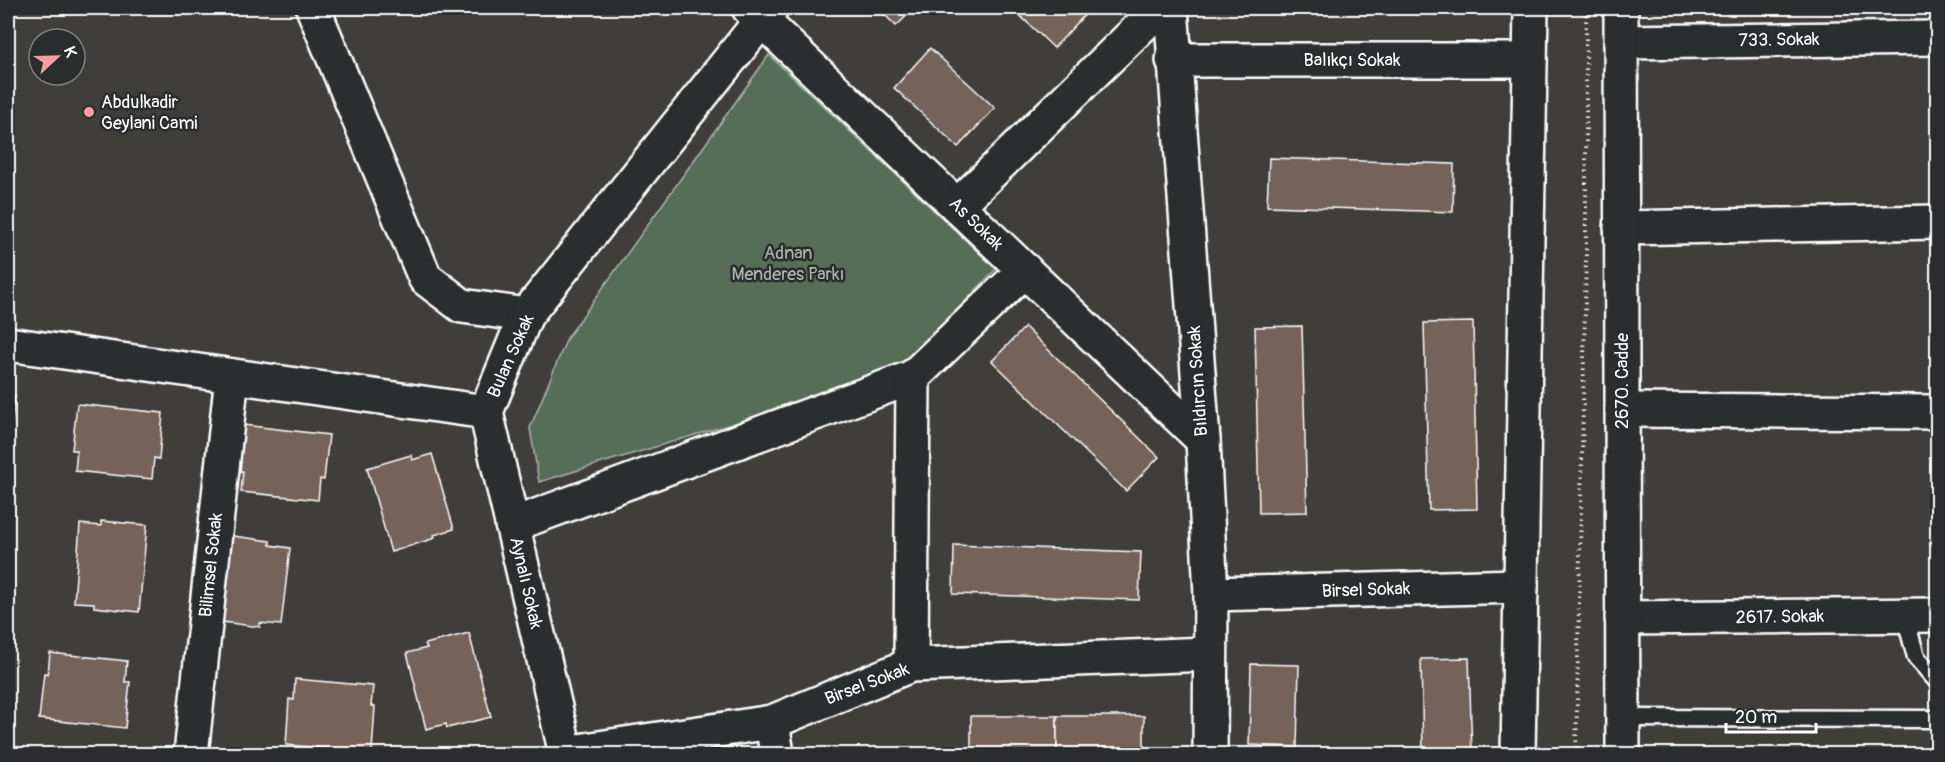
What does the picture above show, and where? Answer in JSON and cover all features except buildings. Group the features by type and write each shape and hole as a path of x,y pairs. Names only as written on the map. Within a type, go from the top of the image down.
{"street":[{"path":"313,8 425,278 462,306 526,315"},
{"path":"957,206 1160,8"},
{"name":"Bıldırcın Sokak","path":"1171,8 1173,60 1203,440 1210,594 1210,754"},
{"path":"1518,754 1531,8"},
{"name":"2670. Cadde","path":"1621,8 1623,754"},
{"name":"Bulan Sokak","path":"8,344 486,412 526,315 760,11"},
{"name":"As Sokak","path":"760,11 957,206 1203,440"},
{"name":"733. Sokak","path":"1621,42 1938,38"},
{"name":"Balıkçı Sokak","path":"1173,60 1530,60"},
{"path":"1621,228 1938,222"},
{"path":"512,525 913,377 1025,270"},
{"name":"Bilimsel Sokak","path":"191,754 232,375"},
{"path":"911,665 913,377"},
{"path":"1622,410 1938,412"},
{"name":"Aynalı Sokak","path":"486,412 566,754"},
{"name":"Birsel Sokak","path":"1210,594 1521,586"},
{"name":"2617. Sokak","path":"1622,618 1938,615"},
{"name":"Birsel Sokak","path":"566,754 772,722 911,665 1210,654"},
{"path":"772,722 777,754"}],"lane":[{"path":"1905,616 1916,657 1938,682"},
{"path":"1623,718 1938,719"}],"path":[{"path":"1576,754 1586,257 1586,8"}],"green space":[{"name":"Adnan Menderes Parkı","path":"769,55 996,269 912,357 867,383 539,482 530,428 567,338"}],"place":[{"name":"Abdulkadir Geylani Cami","path":"89,112"}]}
